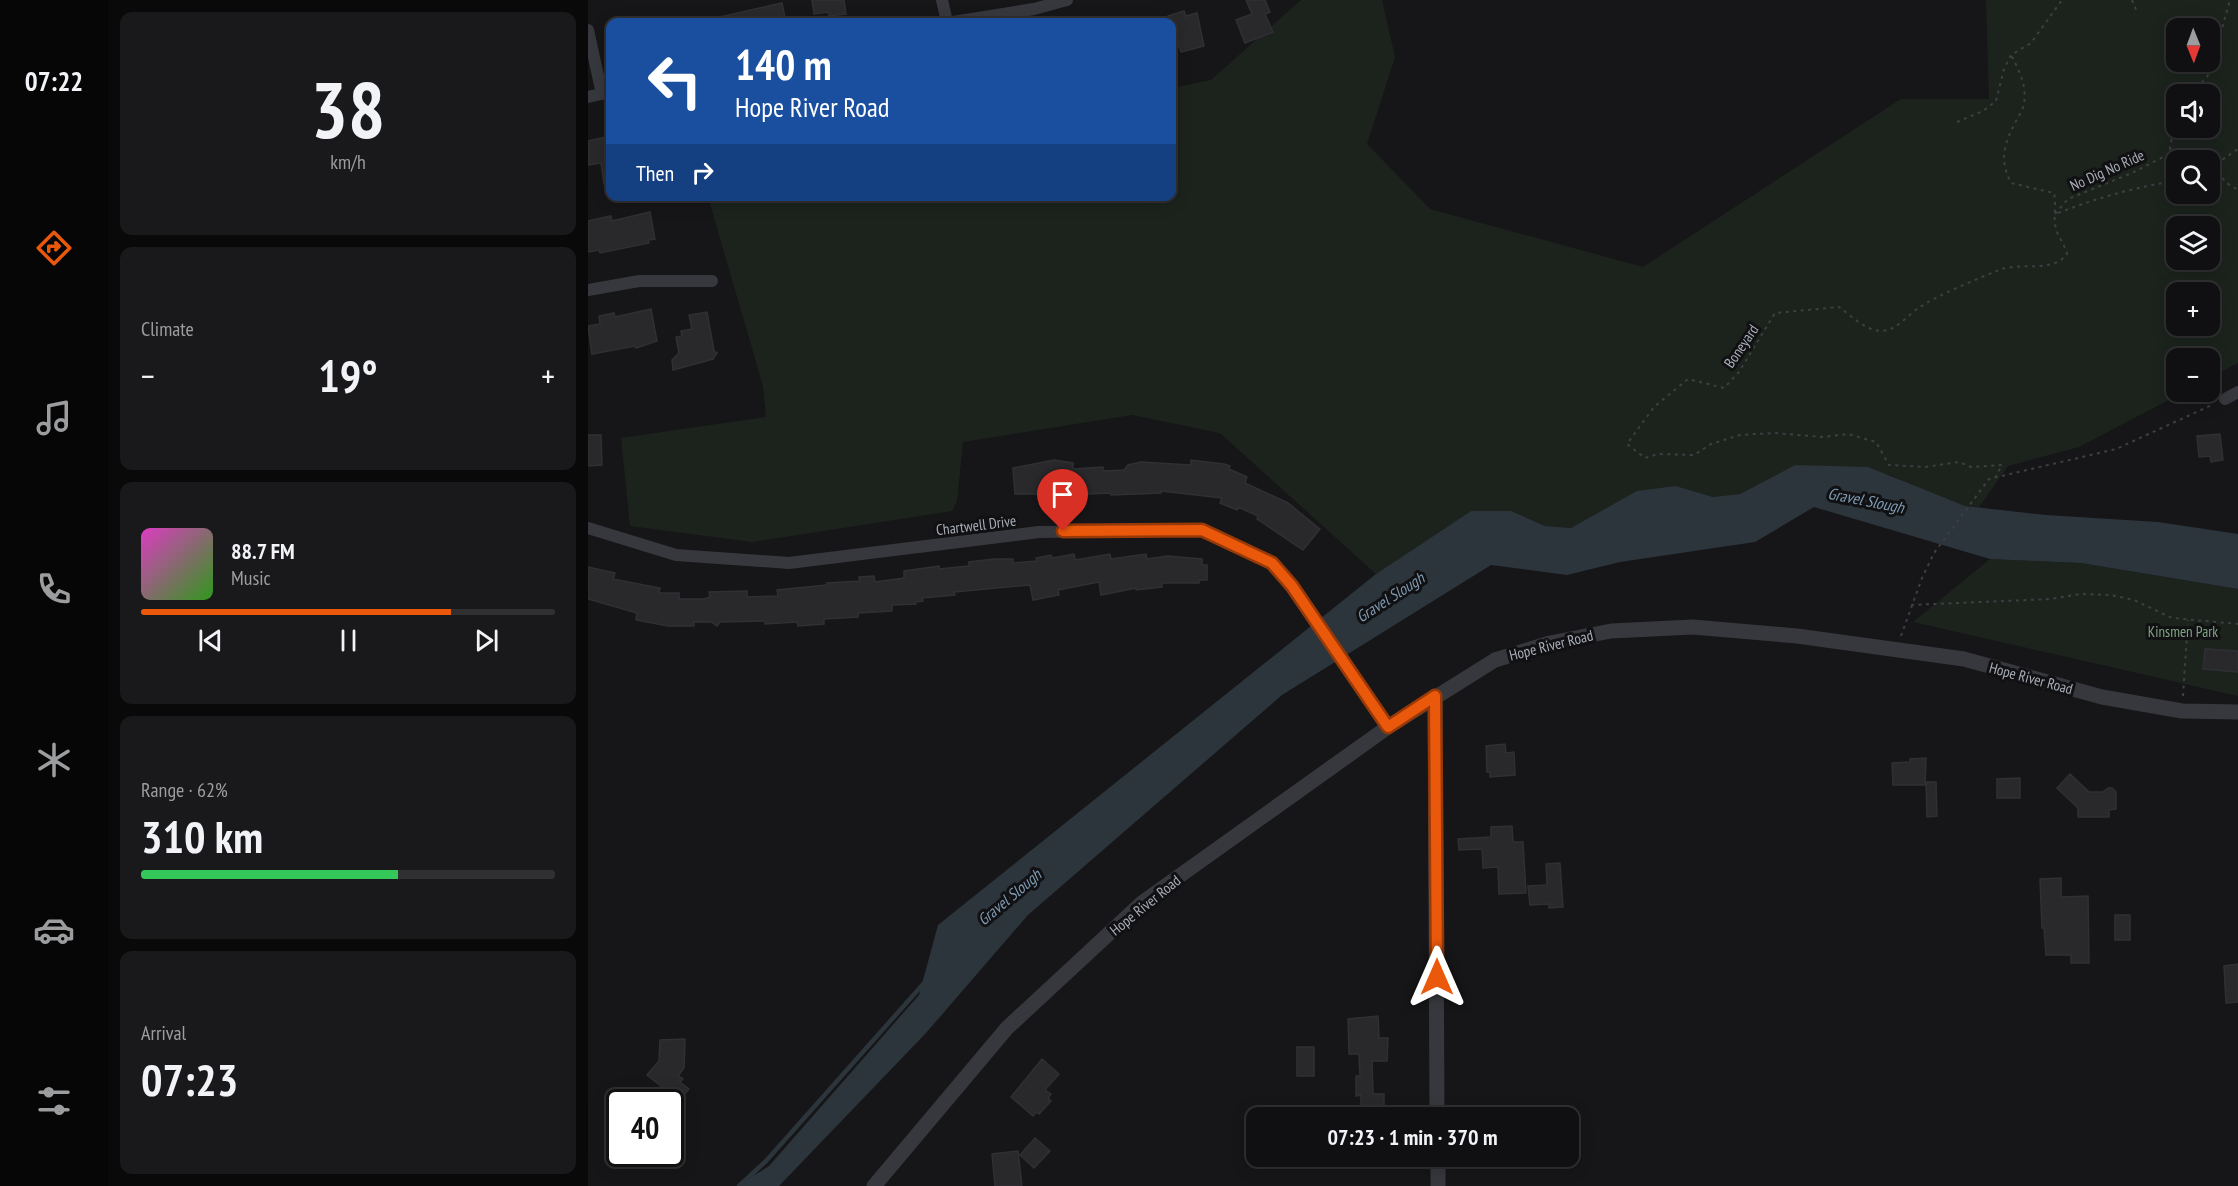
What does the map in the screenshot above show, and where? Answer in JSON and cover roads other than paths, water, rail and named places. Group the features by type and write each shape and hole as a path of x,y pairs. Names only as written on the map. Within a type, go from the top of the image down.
{"street":[{"path":"942,0 946,18"},
{"path":"978,18 1034,9 1067,0"},
{"path":"588,30 606,93 588,97"},
{"path":"588,290 639,281 712,281"},
{"path":"2225,399 2238,392"},
{"name":"Chartwell Drive","path":"588,528 676,555 789,563 1040,532 1202,530 1272,563 1292,586 1388,727"},
{"name":"Hope River Road","path":"874,1186 1007,1028 1143,902 1388,727 1495,660 1550,643 1611,631 1692,627 1797,636 1964,659 2102,697 2182,711 2238,712"},
{"path":"1435,696 1437,1107"},
{"path":"1437,1167 1438,1186"}],"water":[{"path":"1795,465 1868,467 1965,506 2046,515 2158,522 2238,534 2238,589 2081,563 1990,559 1814,507 1755,542 1620,562 1567,575 1491,565 1282,695 1028,915 926,1033 779,1186 737,1186 769,1166 919,995 938,925 1376,574 1471,511 1511,511 1545,526 1571,528 1637,491 1676,486 1713,497 1740,494"}],"waterway":[{"name":"Gravel Slough","path":"739,1186 766,1161 925,982"}],"park label":[{"name":"Kinsmen Park","path":"2183,631"}]}
